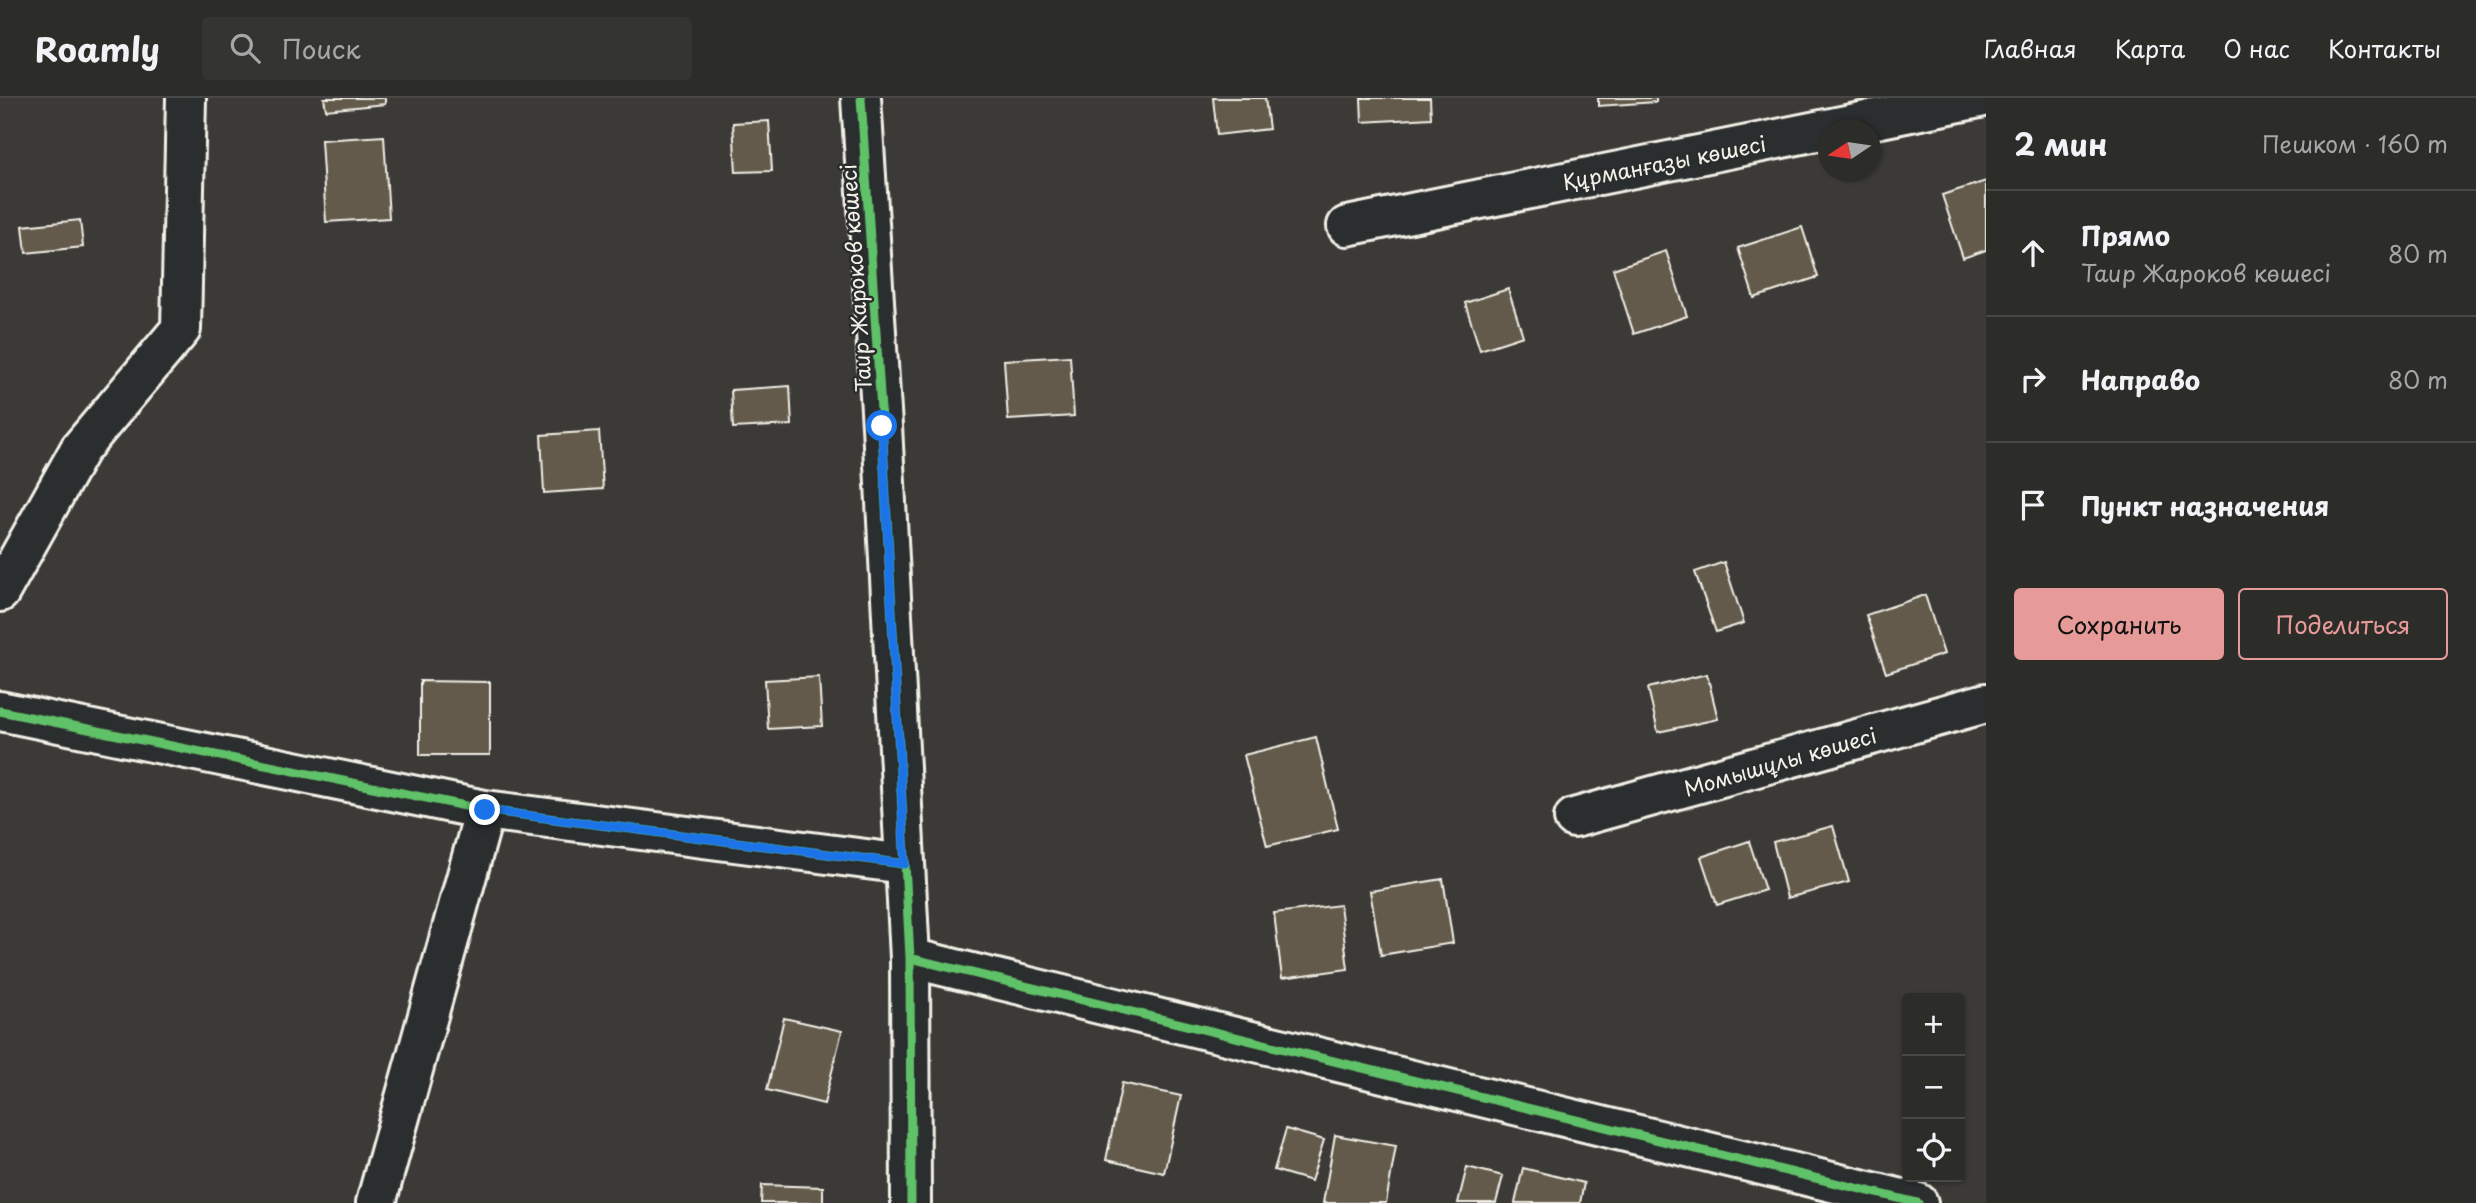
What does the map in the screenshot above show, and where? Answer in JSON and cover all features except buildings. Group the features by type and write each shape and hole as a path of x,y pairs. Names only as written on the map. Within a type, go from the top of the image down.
{"street":[{"path":"0,592 80,449 181,329 186,98"},
{"name":"Таир Жароков көшесі","path":"861,98 882,426 910,958 911,1203"},
{"name":"Құрманғазы көшесі","path":"1347,226 1980,98"},
{"name":"Момышұлы көшесі","path":"1574,818 1986,703"},
{"path":"0,711 485,810 905,864"},
{"path":"376,1203 485,810"},
{"path":"910,958 1918,1203"}],"cycle path":[{"path":"861,98 882,426 910,958 911,1203"},
{"path":"0,711 485,810 905,864"},
{"path":"910,958 1918,1203"}],"route":[{"path":"485,810 905,864 882,426"}]}
